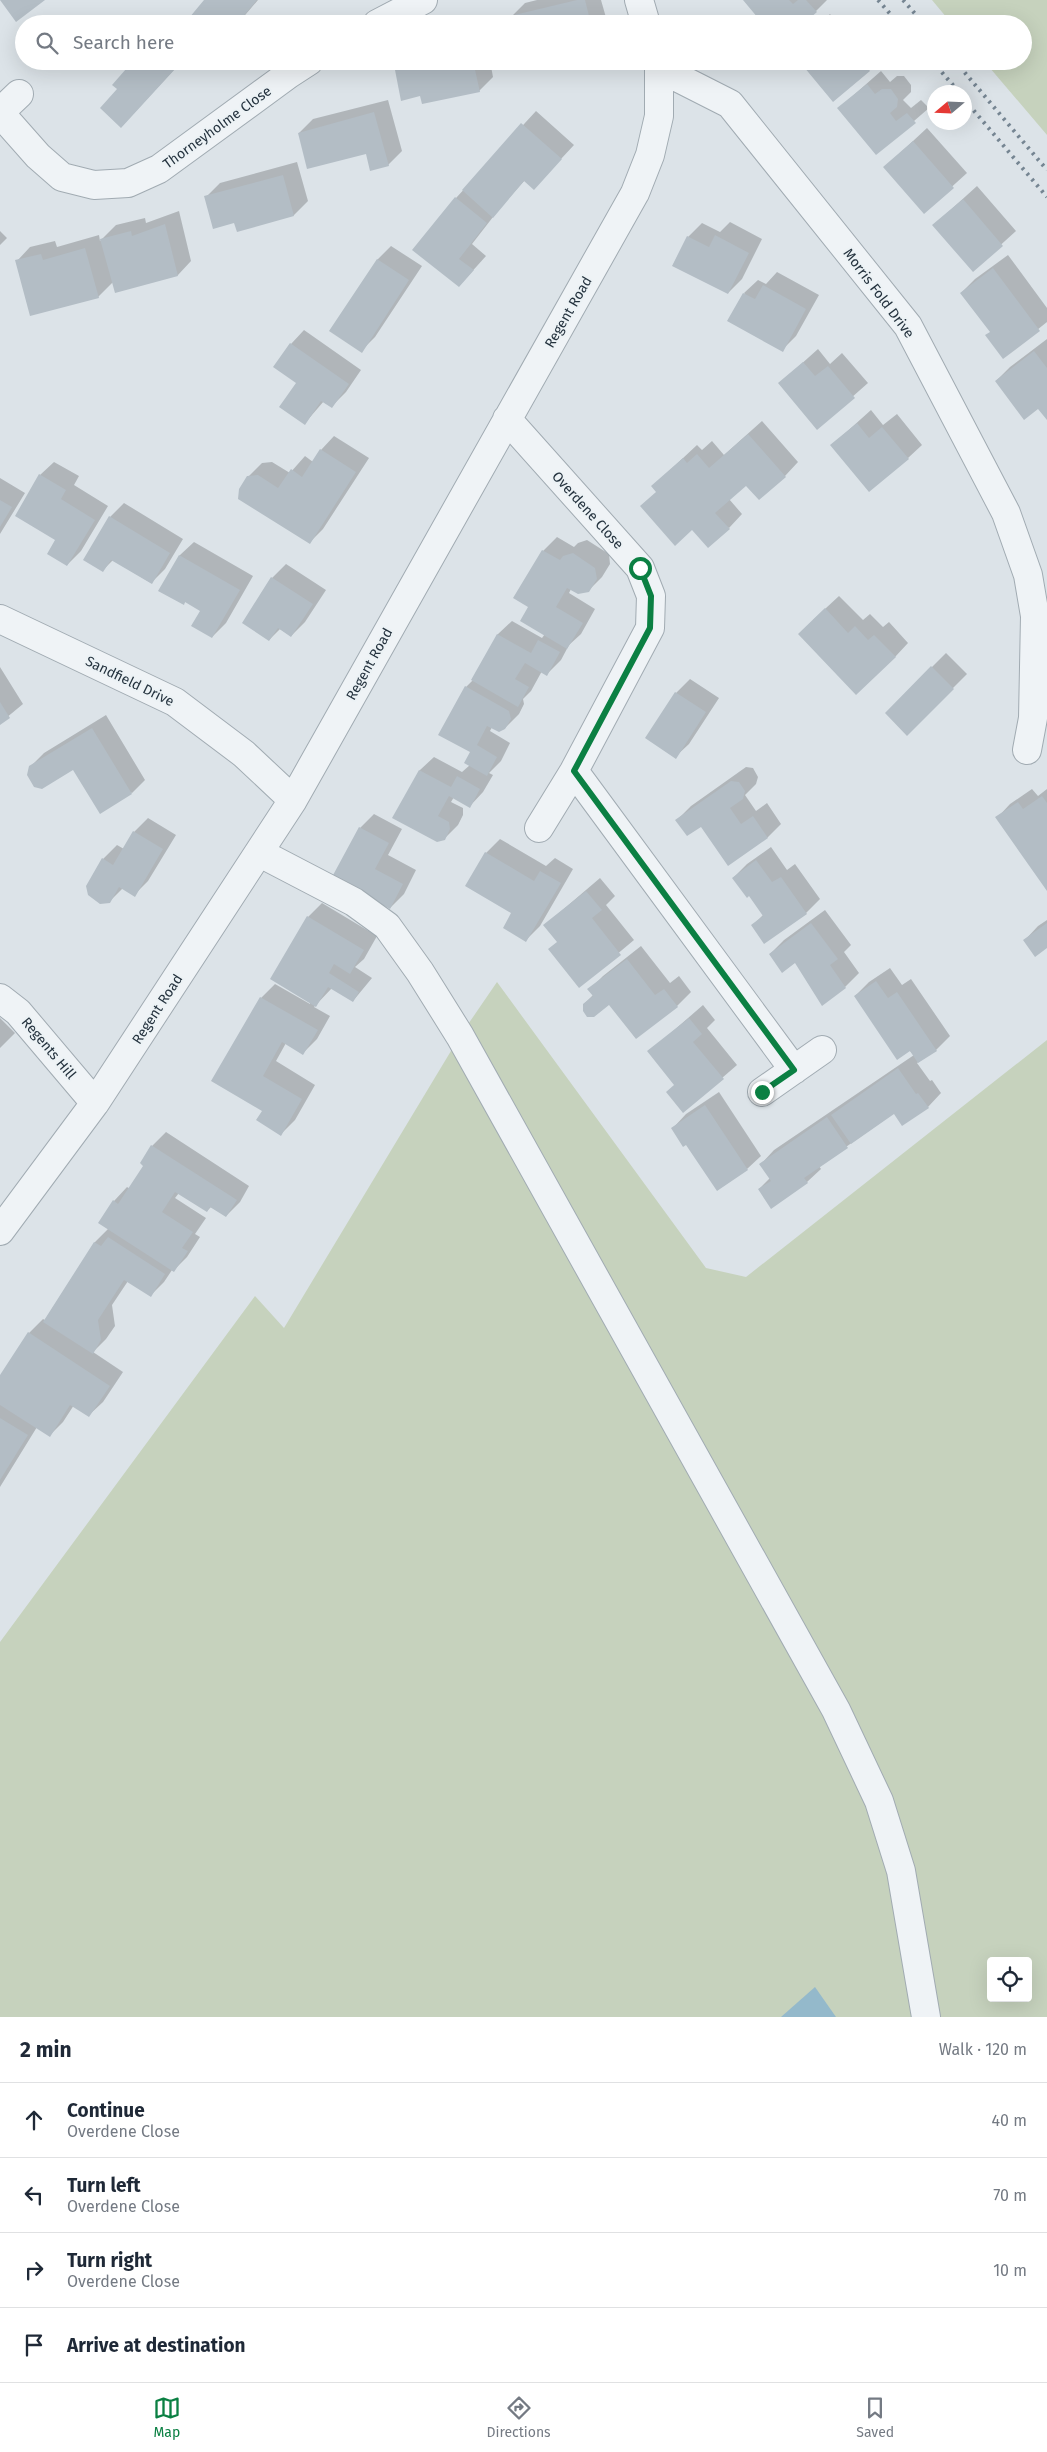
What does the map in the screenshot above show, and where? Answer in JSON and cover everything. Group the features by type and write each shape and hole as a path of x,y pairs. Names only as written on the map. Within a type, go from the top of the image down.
{"street":[{"path":"394,15 423,0"},
{"path":"639,0 643,15"},
{"name":"Thorneyholme Close","path":"6,106 38,156 62,178 94,185 128,183 159,169 295,70"},
{"name":"Regent Road","path":"0,1231 95,1103 293,800 636,193 650,156 659,116 658,70"},
{"name":"Morris Fold Drive","path":"667,70 730,104 908,326 1006,512 1028,575 1035,616 1033,718 1027,750"},
{"name":"Overdene Close","path":"507,419 640,568 651,596 650,628 574,771 540,828"},
{"name":"Sandfield Drive","path":"0,619 175,702 244,754 293,800"},
{"path":"574,771 794,1070"},
{"path":"260,853 354,902 387,926 420,972 460,1036 836,1710 879,1801 901,1870 926,2017"},
{"name":"Regents Hill","path":"0,998 18,1012 95,1103"},
{"path":"762,1092 822,1050"}],"green space":[{"path":"932,0 1047,0 1047,135 992,70 1032,70 1032,15 944,15"},
{"path":"497,982 706,1268 746,1277 1047,1040 1047,2017 0,2017 0,1642 255,1296 284,1328 460,1036"}],"water":[{"path":"815,1987 836,2017 781,2017"}],"building":[{"path":"0,0 45,0 25,15 15,15 15,21"},
{"path":"204,0 257,0 244,15 192,15"},
{"path":"577,0 585,0 589,15 514,15"},
{"path":"743,0 789,0 793,4 798,0 806,0 817,12 814,15 756,15"},
{"path":"125,70 174,70 121,128 100,108 117,89 112,85"},
{"path":"395,70 475,70 480,92 422,104 420,96 401,101"},
{"path":"806,70 869,70 870,71 833,102"},
{"path":"867,84 875,94 882,89 891,89 898,99 897,107 890,113 896,121 907,113 916,123 876,155 837,108"},
{"path":"374,112 389,166 370,171 366,154 307,169 298,133"},
{"path":"521,123 562,159 534,190 524,181 493,218 462,190"},
{"path":"913,141 954,188 924,214 883,167"},
{"path":"283,175 294,216 237,232 234,223 213,229 204,196"},
{"path":"455,197 487,223 459,259 474,270 459,287 412,250"},
{"path":"963,199 1003,246 973,272 932,225"},
{"path":"165,224 178,276 115,293 100,239 131,231 132,236"},
{"path":"715,235 749,253 728,294 672,266 687,236 709,247"},
{"path":"85,248 99,298 30,316 15,260 41,254 43,260"},
{"path":"377,259 409,280 362,353 329,331"},
{"path":"993,268 1040,331 1003,359 985,335 990,332 960,293"},
{"path":"763,285 806,309 783,352 727,321 743,293 755,299"},
{"path":"290,343 349,384 332,408 321,401 305,425 279,407 296,383 273,367"},
{"path":"1034,351 1047,368 1047,420 1038,409 1024,420 995,381"},
{"path":"803,362 815,376 828,366 855,398 817,430 778,383"},
{"path":"857,423 869,438 882,427 909,459 869,492 830,445"},
{"path":"748,434 786,477 759,500 746,486 715,513 730,529 708,548 692,530 675,546 640,506 656,492 651,486 683,458 687,463 697,454 709,468"},
{"path":"320,449 356,472 310,544 238,499 239,489 247,476 258,475 278,488 291,469 302,477"},
{"path":"39,474 66,490 61,499 95,520 67,566 47,554 55,540 15,516"},
{"path":"0,500 12,507 0,527"},
{"path":"109,516 170,553 152,584 111,560 103,572 83,560"},
{"path":"542,550 560,560 563,556 573,553 595,568 597,579 589,592 578,594 567,588 556,607 583,623 567,649 520,621 528,607 513,598"},
{"path":"179,555 240,590 212,638 191,626 200,611 185,602 184,605 158,591"},
{"path":"271,577 313,604 291,637 278,628 269,641 242,623"},
{"path":"825,608 848,633 855,626 868,640 874,635 896,657 856,695 798,634"},
{"path":"497,634 531,653 538,640 560,652 547,676 525,663 515,679 529,687 518,707 471,680"},
{"path":"931,666 954,689 907,736 885,713"},
{"path":"465,686 509,711 511,719 505,729 499,732 487,726 477,745 497,757 487,776 464,763 470,752 438,735"},
{"path":"675,692 706,712 676,759 645,738"},
{"path":"0,702 10,718 0,725"},
{"path":"92,728 132,794 100,814 73,770 42,789 34,787 27,775 29,766"},
{"path":"419,770 451,787 457,776 480,789 470,808 449,796 438,816 449,822 450,829 445,840 437,842 392,818"},
{"path":"731,781 739,782 745,791 743,799 730,808 741,824 753,816 768,838 728,866 701,827 687,836 675,820"},
{"path":"1042,796 1047,803 1047,891 995,817 1018,802 1023,809"},
{"path":"359,827 389,843 375,869 403,884 390,909 332,877"},
{"path":"133,831 163,849 135,897 119,887 110,903 100,904 88,895 86,886 102,858 113,865"},
{"path":"485,852 534,881 540,871 561,883 526,942 503,928 511,913 465,886"},
{"path":"756,860 772,882 781,877 807,914 764,944 751,925 763,916 749,896 747,898 732,878"},
{"path":"586,891 602,910 592,918 621,955 579,988 548,949 557,942 543,925"},
{"path":"307,916 364,950 350,974 334,964 329,973 359,992 353,1002 328,987 316,1007 270,979"},
{"path":"811,923 838,959 830,965 846,988 822,1006 795,963 782,973 769,954"},
{"path":"1047,923 1047,948 1035,957 1023,940"},
{"path":"627,959 655,995 664,989 678,1007 636,1039 609,1005 594,1017 587,1017 583,1011 583,1004 593,996 587,989"},
{"path":"876,981 888,998 897,992 937,1051 918,1063 910,1051 897,1060 854,996"},
{"path":"260,997 318,1030 303,1055 282,1042 263,1076 302,1099 281,1136 256,1120 262,1111 211,1081"},
{"path":"689,1018 702,1034 693,1042 724,1079 683,1113 666,1092 674,1085 647,1051"},
{"path":"898,1068 916,1094 918,1093 929,1108 902,1126 894,1114 851,1144 831,1115"},
{"path":"705,1105 748,1170 717,1191 686,1145 683,1147 671,1128"},
{"path":"827,1117 848,1148 804,1178 808,1183 771,1209 758,1189 771,1181 759,1164"},
{"path":"151,1145 237,1200 226,1217 210,1207 207,1212 175,1192 162,1212 193,1232 182,1248 188,1251 174,1272 98,1223 113,1200 118,1204 143,1166 140,1163"},
{"path":"108,1237 165,1274 151,1297 124,1280 98,1320 101,1340 93,1354 43,1322 94,1242 101,1246"},
{"path":"28,1332 110,1386 89,1417 70,1405 50,1437 0,1405 0,1375"},
{"path":"0,1418 28,1435 0,1480"}],"railway":[{"path":"878,0 891,15"},
{"path":"903,0 916,15"},
{"path":"940,70 953,85"},
{"path":"963,70 1047,170"},
{"path":"972,108 1047,197"}],"route":[{"path":"640,568 651,596 650,628 574,771 794,1070 762,1092"}]}
